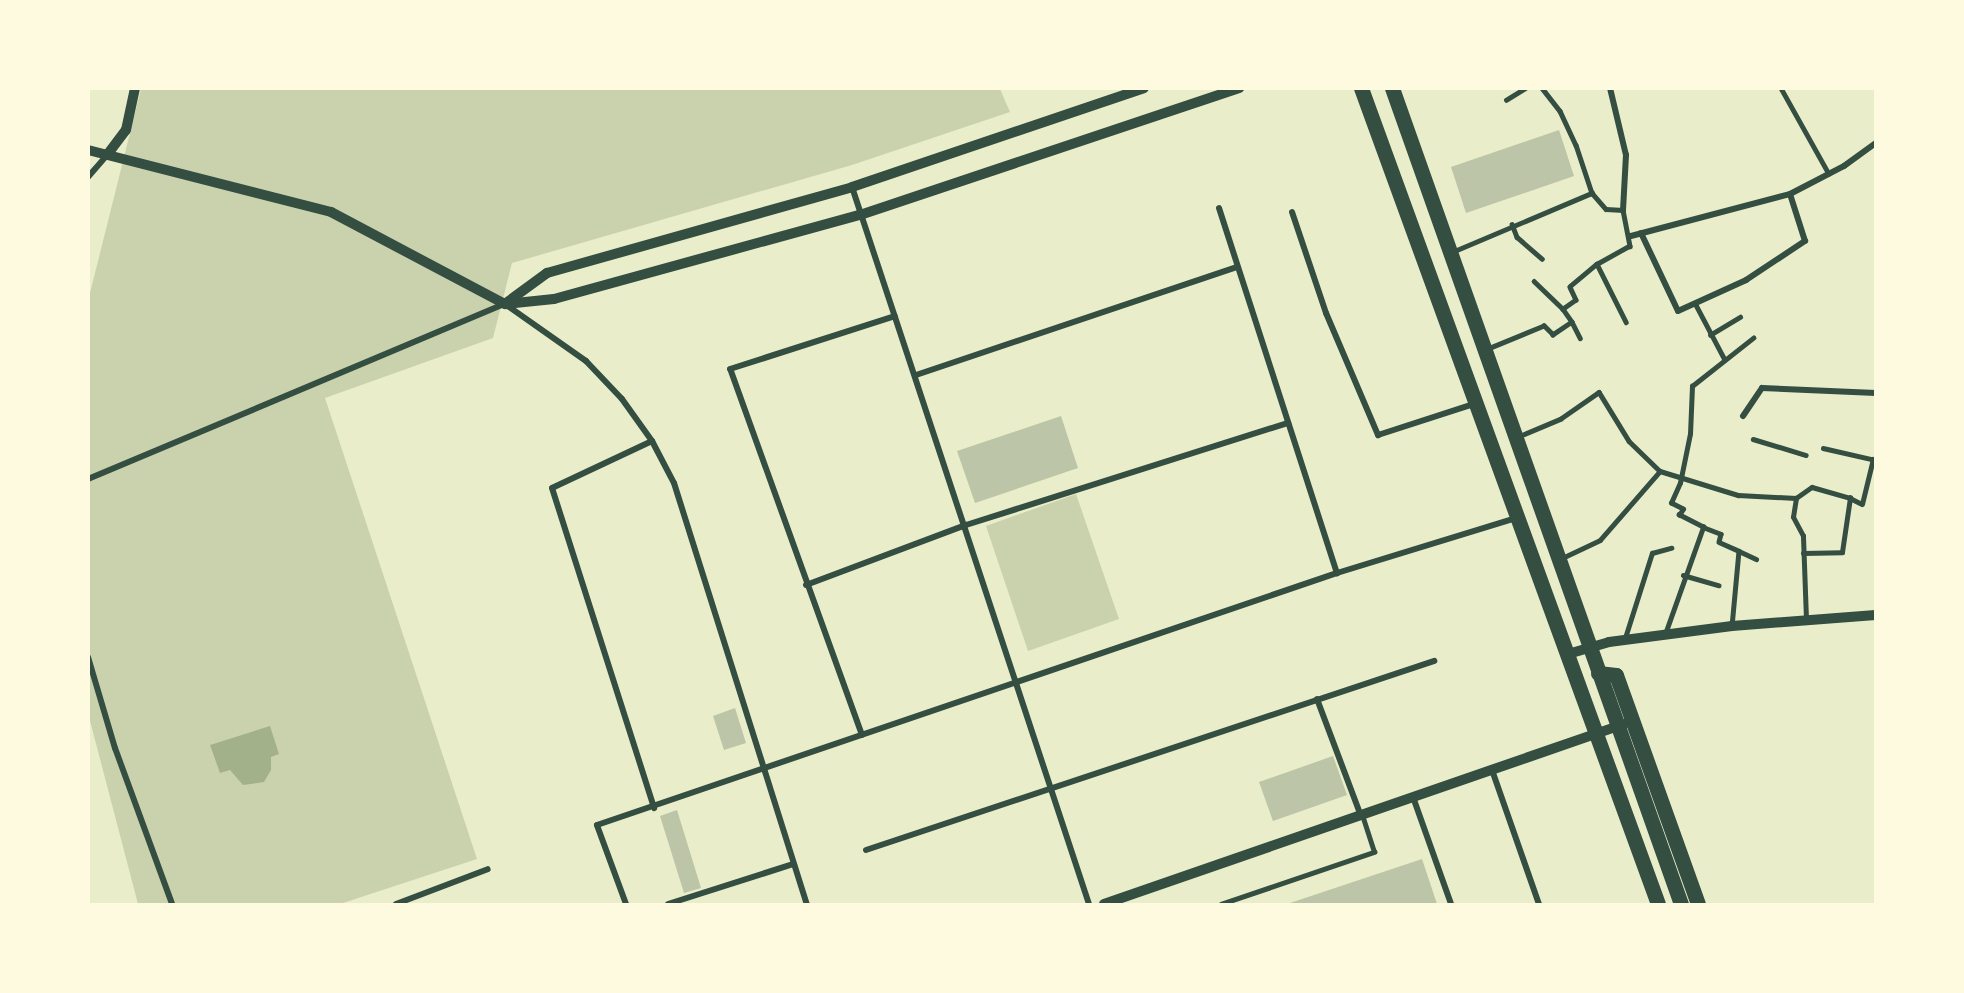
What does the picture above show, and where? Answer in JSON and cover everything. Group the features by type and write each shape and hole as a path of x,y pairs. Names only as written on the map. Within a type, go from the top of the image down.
{"main road":[{"path":"1361,88 1658,904"},
{"path":"1392,88 1581,626 1593,645 1598,673 1616,727 1662,827"},
{"path":"1598,673 1616,675 1632,721 1662,827 1689,903"}],"street":[{"path":"88,177 126,130 135,88"},
{"path":"88,479 506,304 548,273 852,187 1144,88"},
{"path":"506,304 554,299 860,215 1239,88"},
{"path":"1610,88 1626,155 1623,210"},
{"path":"1631,236 1790,194 1874,147"},
{"path":"88,150 331,212 506,304 586,361 622,399 652,441 674,483 807,904"},
{"path":"852,187 966,525 1013,683 1052,790 1089,904"},
{"path":"1641,233 1678,311 1746,280 1805,241 1790,194"},
{"path":"1218,208 1337,573"},
{"path":"1292,212 1326,313 1378,435 1476,404"},
{"path":"916,375 1237,267"},
{"path":"862,735 730,369 895,316"},
{"path":"1743,416 1762,388 1875,393"},
{"path":"806,585 966,525 1288,423"},
{"path":"652,441 552,488 654,808"},
{"path":"626,904 597,825 654,808 1337,573 1516,518"},
{"path":"1568,654 1593,645 1732,626 1875,615"},
{"path":"88,657 115,748 172,904"},
{"path":"866,850 1434,661"},
{"path":"1317,699 1362,816"},
{"path":"1104,904 1632,721"},
{"path":"1491,769 1539,904"},
{"path":"1413,797 1451,904"},
{"path":"668,904 793,864"},
{"path":"396,904 488,869"}],"lane":[{"path":"1506,100 1525,88"},
{"path":"1542,88 1560,111 1592,193 1606,209 1623,210 1631,236 1630,246 1597,264 1570,287 1576,300 1563,309"},
{"path":"1781,88 1829,174"},
{"path":"1449,253 1592,193"},
{"path":"1512,225 1517,237 1542,259"},
{"path":"1597,264 1626,322"},
{"path":"1534,281 1563,309 1580,338"},
{"path":"1695,303 1725,360"},
{"path":"1710,335 1740,317"},
{"path":"1484,351 1544,326 1553,335 1572,322"},
{"path":"1753,338 1692,386 1690,434 1671,503 1683,509 1679,515 1721,534 1719,542 1756,559"},
{"path":"1515,438 1560,419 1599,392 1629,441 1660,471 1738,495 1796,498 1812,488 1850,498 1862,504 1874,459 1823,448"},
{"path":"1753,439 1806,455"},
{"path":"1558,560 1600,540 1660,471"},
{"path":"1796,498 1793,517 1803,536 1806,619"},
{"path":"1803,553 1842,552 1850,498"},
{"path":"1664,635 1683,575 1703,526"},
{"path":"1624,641 1652,553 1671,548"},
{"path":"1732,626 1739,552"},
{"path":"1683,575 1719,585"},
{"path":"1221,904 1374,852 1362,816"}],"shaded area":[{"path":"141,89 1000,89 1010,112 852,165 512,263 493,338 325,398 477,859 340,904 138,904 89,717 88,301"},
{"path":"1076,494 1119,619 1028,651 986,526"},
{"path":"270,726 279,754 271,757 271,770 264,782 243,785 230,770 220,773 210,745"}],"building":[{"path":"1559,130 1574,176 1466,213 1451,167"},
{"path":"1061,416 1078,468 975,503 957,451"},
{"path":"735,708 746,743 724,750 713,716"},
{"path":"1333,756 1347,795 1273,821 1259,782"},
{"path":"677,810 701,888 684,893 660,816"},
{"path":"1422,859 1437,904 1287,904"}]}
